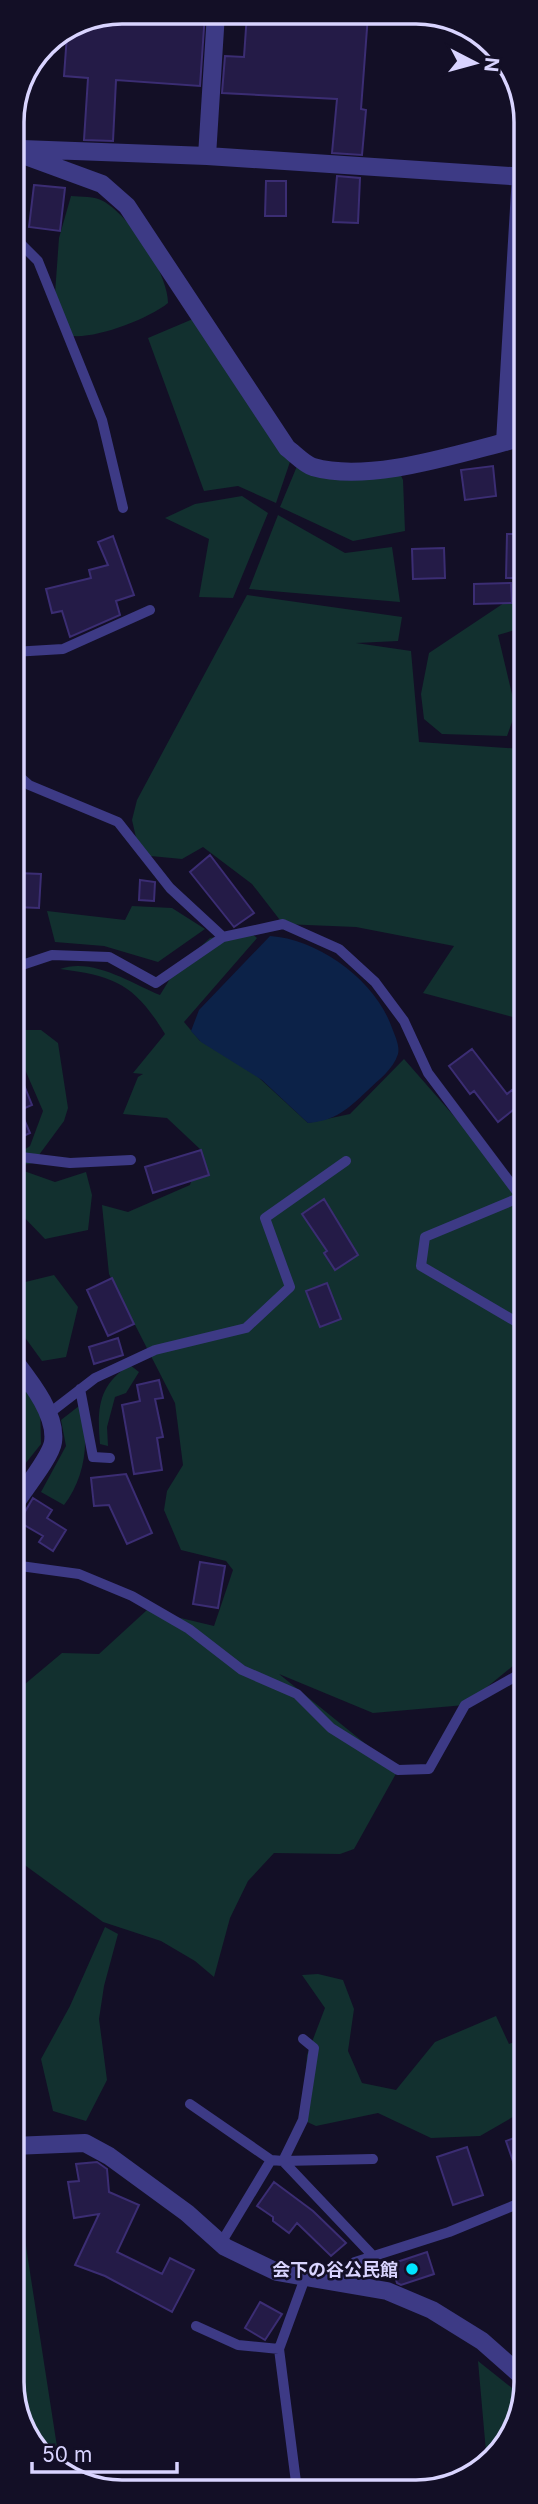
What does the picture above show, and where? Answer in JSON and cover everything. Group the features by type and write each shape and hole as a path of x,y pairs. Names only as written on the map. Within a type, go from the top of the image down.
{"street":[{"path":"207,156 215,25"},
{"path":"25,150 207,156 514,176"},
{"path":"25,155 102,184 127,206 287,448 310,466 340,471 376,472 514,440"},
{"path":"505,442 514,303"},
{"path":"25,1374 52,1426 53,1444 25,1488"},
{"path":"25,2146 85,2143 109,2156 177,2206 221,2244 277,2272 387,2291 432,2310 482,2341 513,2368"}],"lane":[{"path":"25,248 38,261 102,420 123,508"},
{"path":"25,651 63,649 150,610"},
{"path":"25,782 118,822 170,888 223,937"},
{"path":"25,964 52,955 108,957 156,983 223,937 283,924 339,949 375,982 404,1021 428,1073 514,1187"},
{"path":"25,1157 70,1163 131,1160"},
{"path":"47,1415 95,1378 155,1350 246,1328 290,1287 265,1218 346,1161"},
{"path":"513,1320 421,1266 425,1237 514,1200"},
{"path":"25,1386 31,1382"},
{"path":"80,1389 93,1457 110,1458"},
{"path":"25,1567 96,1579 153,1606 189,1629 242,1670 297,1695 331,1728 398,1770 429,1769 465,1706 513,1678"},
{"path":"221,2244 303,2120 314,2048 303,2039"},
{"path":"190,2104 277,2161 374,2257"},
{"path":"277,2161 373,2159"},
{"path":"328,2282 355,2262 513,2205"},
{"path":"296,2480 279,2349 305,2278"},
{"path":"196,2326 238,2345 279,2349"}],"green space":[{"path":"71,196 100,199 125,219 155,261 168,303 122,326 96,334 73,336 55,294 59,238"},
{"path":"200,316 293,453 276,503 238,486 204,491 148,338"},
{"path":"300,459 316,477 397,467 403,480 405,531 353,541 280,507"},
{"path":"242,496 268,513 233,598 199,597 209,539 165,518 195,504"},
{"path":"278,515 345,553 392,547 400,602 249,589"},
{"path":"247,595 402,617 398,641 356,643 411,651 419,742 514,748 514,1017 423,993 454,946 356,927 283,924 252,884 203,847 182,859 140,855 132,820 137,800"},
{"path":"514,596 514,630 498,635 514,701 514,717 507,736 442,734 424,719 421,694 429,653"},
{"path":"132,906 172,908 205,929 158,962 104,946 55,942 47,911 125,920"},
{"path":"250,932 257,938 184,1022 200,1041 220,1042 308,1123 350,1114 404,1059 514,1184 513,1666 465,1705 373,1713 279,1674 398,1770 354,1849 340,1854 274,1853 248,1881 230,1918 214,1977 195,1961 161,1941 103,1922 25,1865 25,1684 62,1653 99,1654 147,1610 214,1626 233,1570 226,1561 181,1550 164,1510 167,1491 183,1465 175,1403 109,1274 102,1205 128,1212 190,1185 201,1150 167,1118 123,1114 138,1077 143,1074 133,1073 165,1034 144,1004 110,980 60,969 85,966 98,969 160,995 176,969 210,938"},
{"path":"25,1030 41,1030 58,1043 68,1108 64,1121 33,1163 25,1165 25,1149 30,1146 43,1111 25,1070"},
{"path":"25,1171 55,1182 86,1172 92,1195 88,1230 45,1239 25,1218"},
{"path":"54,1275 78,1307 66,1357 42,1361 25,1338 25,1282"},
{"path":"130,1365 139,1372 126,1393 115,1397 107,1427 108,1446 100,1444 102,1399 111,1381"},
{"path":"25,1384 40,1400 41,1444 25,1464"},
{"path":"79,1406 85,1431 84,1457 77,1483 64,1505 41,1492 66,1446 61,1420"},
{"path":"105,1927 118,1934 104,1986 99,2019 107,2080 86,2121 53,2111 41,2059 70,2006"},
{"path":"318,1974 343,1980 354,2009 348,2051 362,2083 396,2090 435,2042 496,2016 509,2044 513,2042 513,2117 480,2136 431,2138 378,2113 316,2126 303,2120 307,2055 325,2008 302,1975"},
{"path":"25,2237 58,2455 35,2425 25,2394"},
{"path":"478,2361 513,2389 503,2425 486,2450"}],"water":[{"path":"270,936 307,945 343,965 373,994 397,1041 398,1054 389,1070 347,1109 326,1120 308,1123 262,1080 201,1042 191,1031 199,1010"}],"building":[{"path":"110,25 204,25 200,86 116,80 113,141 84,140 88,78 64,76 66,43 91,30"},
{"path":"246,25 367,25 361,109 366,110 362,155 332,153 337,99 222,93 225,56 244,57"},
{"path":"337,176 360,178 358,223 333,222"},
{"path":"266,181 286,181 286,216 265,216"},
{"path":"34,185 65,188 60,231 29,227"},
{"path":"493,466 496,496 465,500 461,470"},
{"path":"507,534 514,534 514,578 506,578"},
{"path":"113,536 134,595 116,601 120,615 70,637 62,611 52,613 46,589 91,578 89,570 108,565 98,542"},
{"path":"444,548 445,578 413,579 412,549"},
{"path":"511,583 512,603 474,604 474,584"},
{"path":"210,855 254,913 234,927 190,872"},
{"path":"25,873 41,874 39,908 25,907"},
{"path":"140,880 155,882 154,901 139,900"},
{"path":"472,1049 507,1094 512,1090 514,1092 514,1110 498,1122 474,1091 470,1094 449,1066"},
{"path":"25,1088 32,1105 25,1108"},
{"path":"25,1122 30,1133 25,1135"},
{"path":"201,1150 209,1175 153,1193 145,1167"},
{"path":"324,1199 358,1255 335,1270 324,1253 327,1251 302,1214"},
{"path":"112,1278 134,1324 108,1336 87,1290"},
{"path":"327,1283 341,1319 320,1327 306,1291"},
{"path":"118,1338 123,1355 94,1364 89,1347"},
{"path":"159,1380 163,1398 155,1399 163,1437 157,1438 162,1470 134,1474 122,1405 140,1401 137,1385"},
{"path":"126,1474 152,1533 127,1544 109,1505 94,1506 91,1478"},
{"path":"33,1498 52,1510 47,1518 66,1530 53,1551 39,1542 43,1536 25,1526 25,1512"},
{"path":"200,1562 225,1566 218,1608 193,1604"},
{"path":"513,2138 513,2161 506,2141"},
{"path":"467,2147 483,2195 453,2205 437,2157"},
{"path":"97,2162 107,2169 109,2192 139,2205 117,2252 162,2274 170,2258 194,2270 172,2312 105,2276 75,2265 99,2214 74,2218 68,2182 79,2181 76,2164"},
{"path":"274,2182 313,2211 346,2243 331,2256 297,2223 289,2233 273,2221 273,2217 257,2206"},
{"name":"会下の谷公民館","path":"427,2252 434,2274 401,2285 397,2283 391,2264"},
{"path":"260,2302 282,2314 265,2340 245,2328"}],"place":[{"name":"会下の谷公民館","path":"412,2269"}]}
